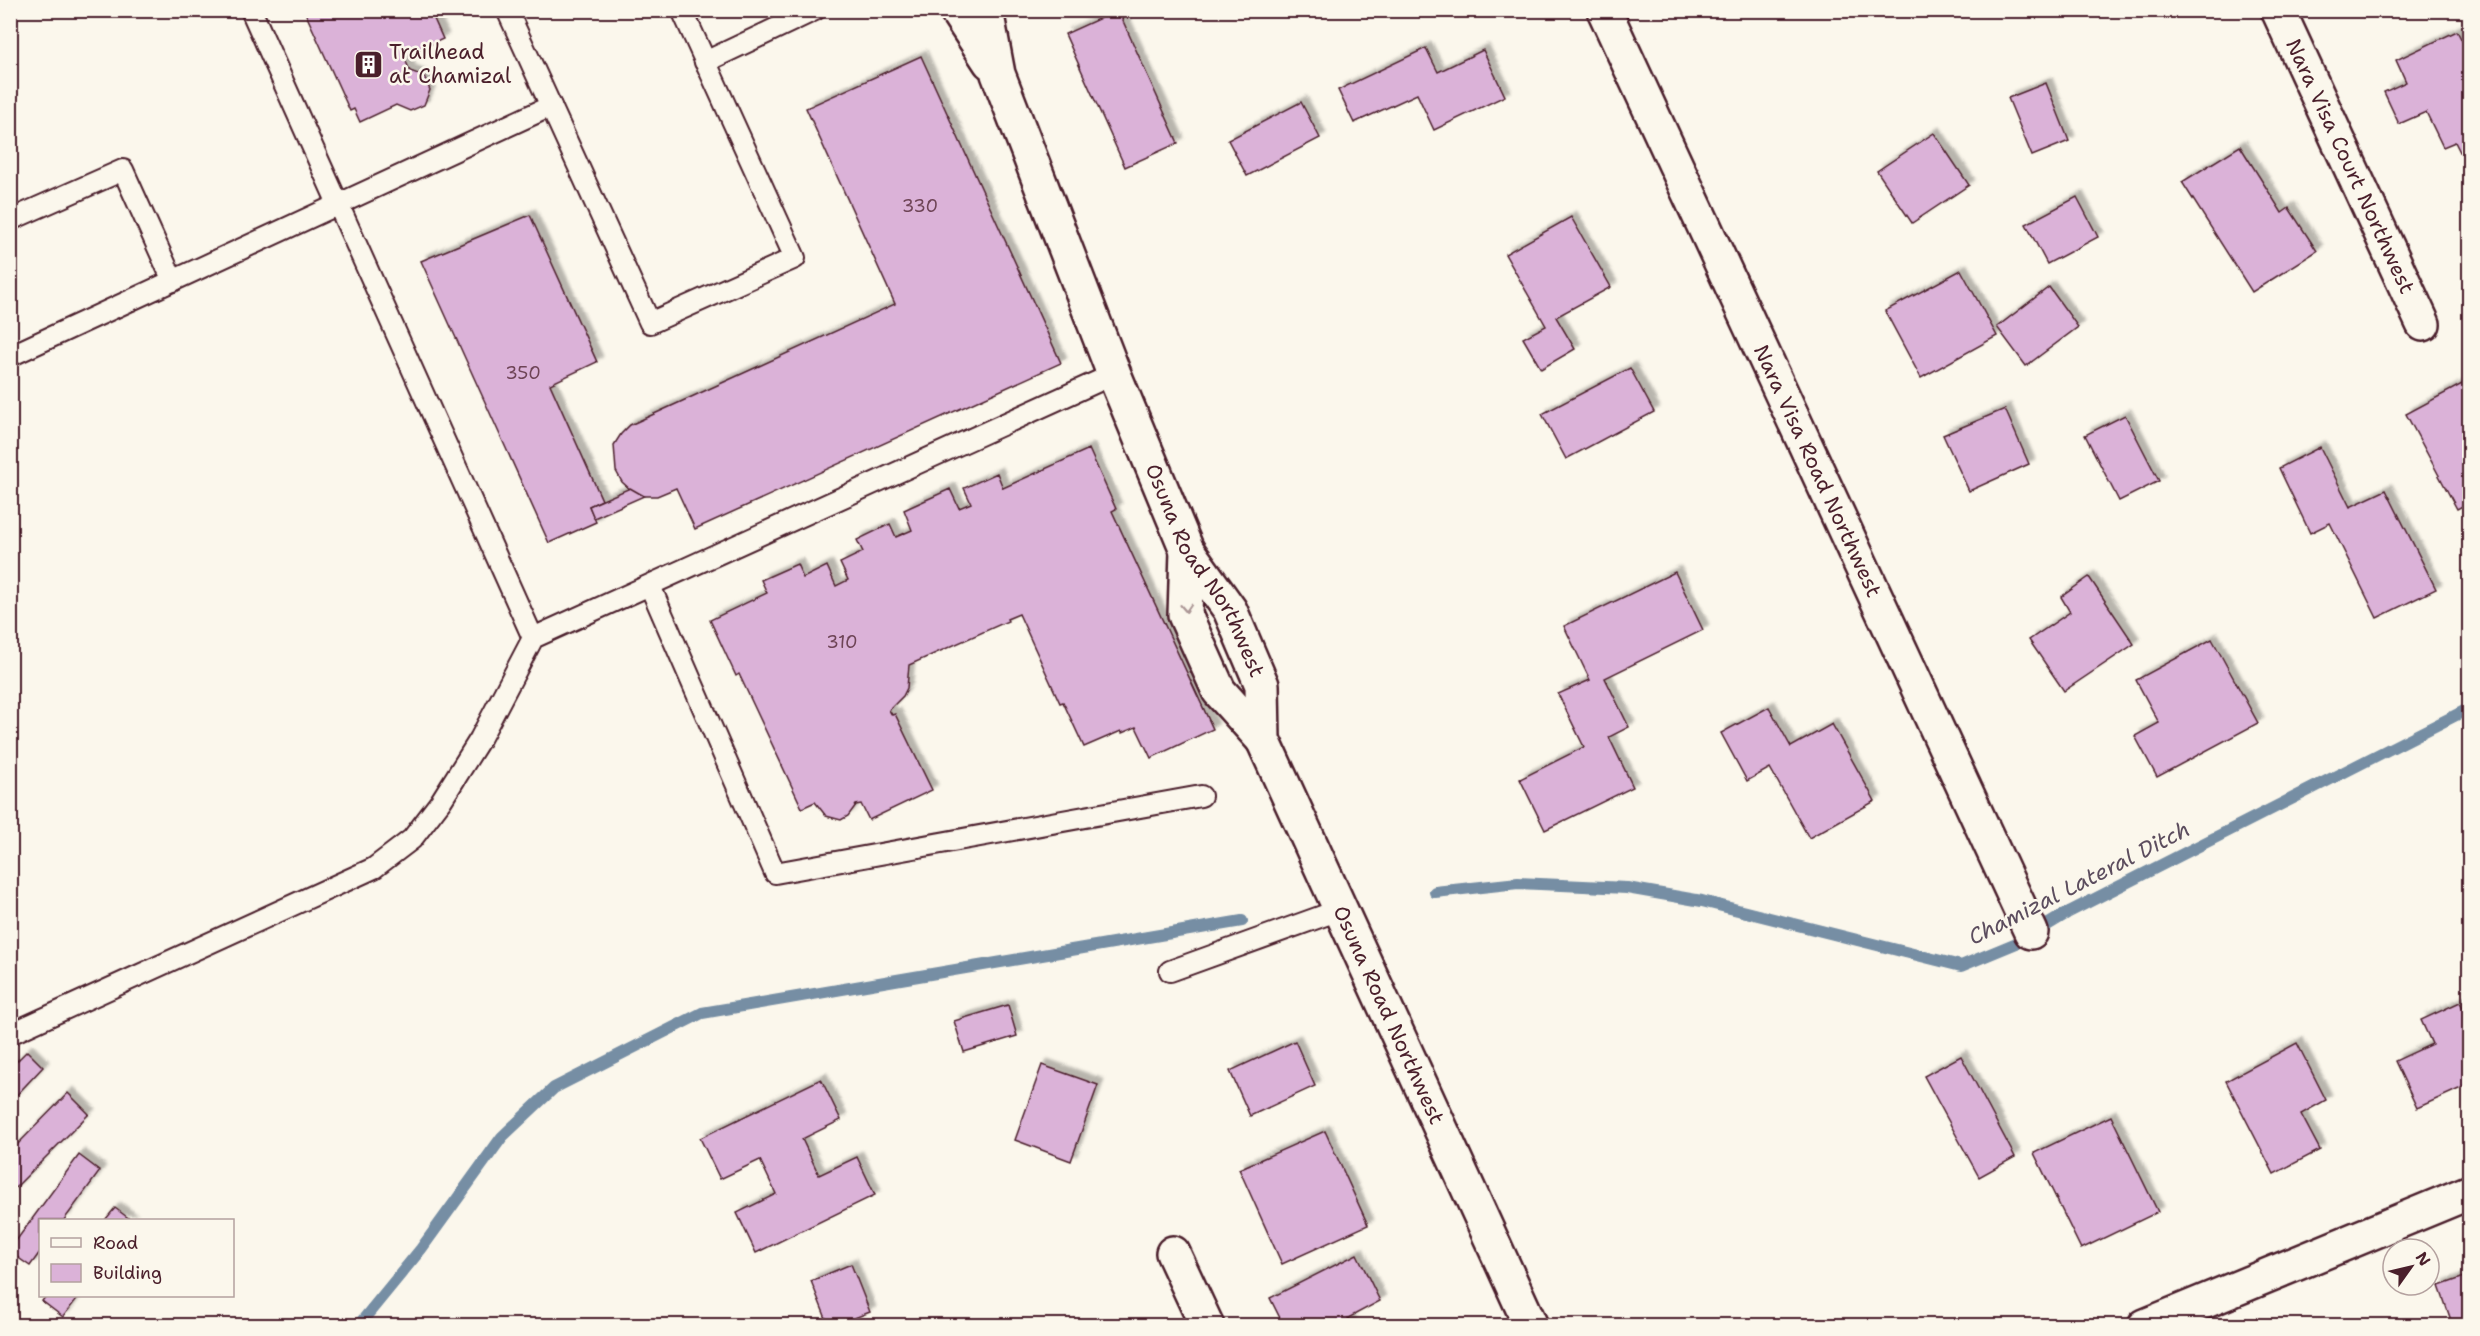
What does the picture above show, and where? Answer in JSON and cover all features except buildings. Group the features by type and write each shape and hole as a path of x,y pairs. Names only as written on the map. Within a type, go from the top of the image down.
{"street":[{"name":"Osuna Road Northwest","path":"956,10 998,74"},
{"name":"Osuna Road Northwest","path":"986,10 998,74 1114,374 1187,550 1230,610 1262,685 1263,740 1531,1326"},
{"name":"Nara Visa Court Northwest","path":"2278,10 2423,324"},
{"name":"Nara Visa Road Northwest","path":"1609,12 2031,932"},
{"path":"1187,550 1185,615 1219,691 1263,740"},
{"path":"2145,1326 2469,1192"},
{"path":"1173,1253 1207,1326"}],"lane":[{"path":"251,10 533,638"},
{"path":"507,10 650,323 795,258 682,10"},
{"path":"705,62 815,10"},
{"path":"10,356 551,106"},
{"path":"10,220 123,170 173,281"},
{"path":"10,1034 374,868 412,839 441,801 480,739 533,638 1114,374"},
{"path":"650,586 775,873 1201,796"},
{"path":"1170,971 1342,909"}],"waterway":[{"name":"Chamizal Lateral Ditch","path":"1435,892 1518,883 1627,888 1702,901 1961,966 2019,942 2067,913 2470,708"},
{"path":"358,1326 421,1249 502,1137 554,1088 702,1013 1242,921"}],"place":[{"name":"Trailhead at Chamizal","path":"368,64"}]}
